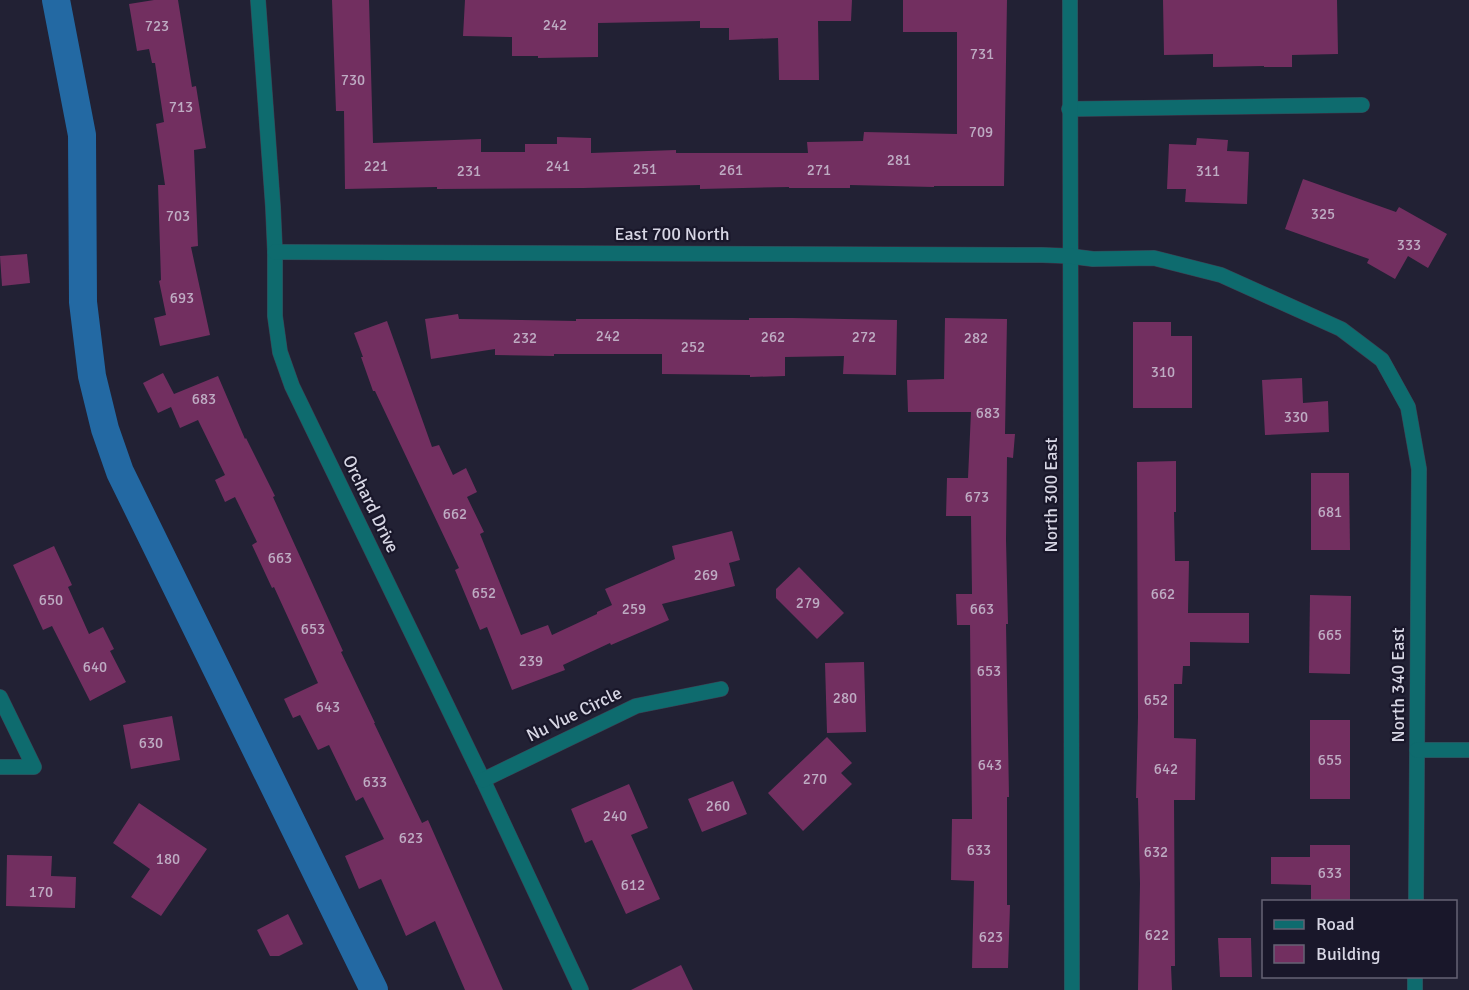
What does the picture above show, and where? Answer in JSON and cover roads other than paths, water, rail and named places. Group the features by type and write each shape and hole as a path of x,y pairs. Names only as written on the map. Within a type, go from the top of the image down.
{"street":[{"name":"Orchard Drive","path":"258,0 275,252 275,316 280,352 292,386 483,780 581,990"},
{"name":"North 300 East","path":"1070,0 1072,990"},
{"path":"1069,109 1362,105"},
{"name":"East 700 North","path":"275,252 1154,258 1221,274 1341,329 1382,360 1408,407 1419,469"},
{"name":"North 340 East","path":"1416,900 1419,469"},
{"name":"Nu Vue Circle","path":"483,780 636,706 721,689"},
{"path":"0,696 33,767 0,767"},
{"path":"1417,750 1469,750"}],"waterway":[{"path":"56,0 82,135 83,302 92,376 105,429 120,472 374,990"}]}
